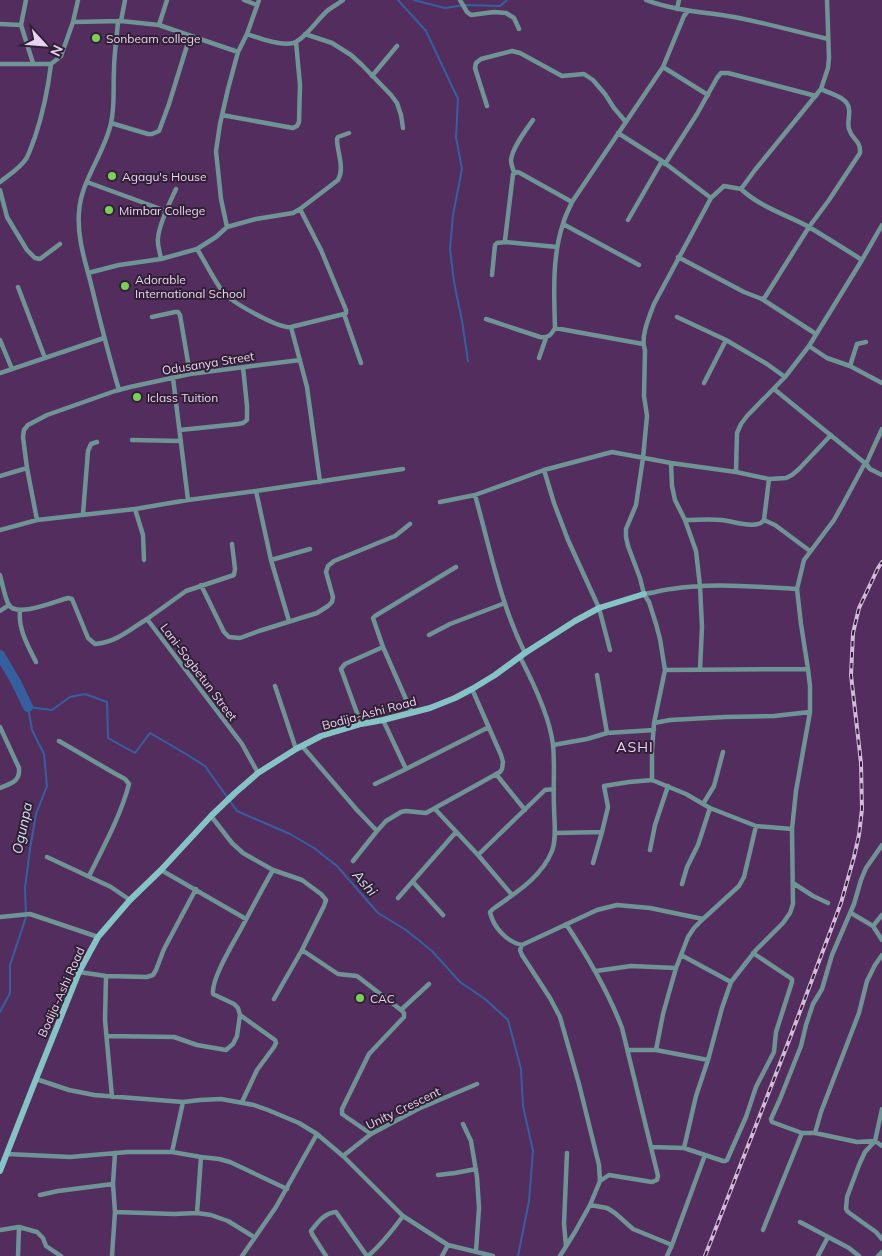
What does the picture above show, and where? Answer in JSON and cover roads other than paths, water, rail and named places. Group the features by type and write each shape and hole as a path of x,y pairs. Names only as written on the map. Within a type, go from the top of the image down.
{"street":[{"path":"26,0 21,25 33,63"},
{"path":"0,64 51,64 61,56 73,22 78,0"},
{"path":"119,390 88,273 81,242 79,216 80,200 111,123 114,70 120,21 125,0"},
{"path":"159,25 167,0"},
{"path":"227,227 221,199 216,151 222,115 238,52 247,34 258,2 244,0"},
{"path":"247,34 275,42 291,44 305,34 327,11 343,0"},
{"path":"646,0 677,9 736,18 828,39"},
{"path":"677,9 679,0"},
{"path":"741,190 755,170 821,90 828,68 827,0"},
{"path":"461,1 471,15 494,12 506,13 514,18 519,29"},
{"path":"538,358 546,338 556,328 554,293 558,248 563,224 572,202 662,67 684,16 688,11"},
{"path":"73,22 120,21 159,25 238,52"},
{"path":"0,24 21,25"},
{"path":"305,34 332,43 351,55 392,95 401,114 403,128"},
{"path":"111,123 148,134 159,132 190,36"},
{"path":"222,115 293,128 297,126 299,122 300,86 296,42"},
{"path":"372,76 397,46"},
{"path":"487,106 475,68 476,63 481,59 512,51 520,53 562,76 584,74 593,80 626,121"},
{"path":"0,182 20,166 31,149 39,126 51,64"},
{"path":"662,67 708,94"},
{"path":"628,220 697,114 721,73 728,73 816,96"},
{"path":"762,299 860,153 857,140 851,134 848,127 849,109 847,103 821,90"},
{"path":"506,242 514,172 511,158 520,138 533,120"},
{"path":"88,273 160,259 197,249 216,237 227,227 293,213 338,180 341,168 337,139 341,135 349,133"},
{"path":"618,133 664,163 711,198"},
{"path":"514,172 520,173 572,202"},
{"path":"87,182 166,211"},
{"path":"652,780 654,723 665,670 656,624 649,602 644,594 626,537 626,529 636,505 643,458 647,416 644,396 645,350 643,344 651,311 711,198 724,186 741,190 763,204 809,227 862,260"},
{"path":"160,259 158,238 166,211 176,189"},
{"path":"0,190 10,222 33,257 40,259 60,244"},
{"path":"300,209 321,250 346,310 344,314 361,363"},
{"path":"563,224 639,265"},
{"path":"736,472 737,434 741,424 785,377 809,346 882,225"},
{"path":"492,275 495,245 498,242 558,248"},
{"path":"197,249 224,293 231,299 285,327 344,314"},
{"path":"678,257 744,292 762,299 816,334"},
{"path":"18,287 45,358"},
{"path":"152,317 175,312 178,312 180,315 190,374"},
{"path":"677,316 726,340 785,377"},
{"path":"486,319 546,338"},
{"path":"291,327 308,394 320,482"},
{"path":"556,328 643,344"},
{"path":"0,373 104,338"},
{"path":"0,340 12,370"},
{"path":"704,383 726,340"},
{"path":"850,366 857,344 866,342"},
{"path":"809,346 827,358 850,366 882,383"},
{"name":"Odusanya Street","path":"37,520 23,437 24,430 28,424 47,415 119,390 190,374 300,360"},
{"path":"180,430 238,424 247,420 243,367"},
{"path":"173,378 188,500"},
{"path":"774,389 870,469 882,475"},
{"path":"684,1148 696,1096 731,982 753,953 783,923 790,913 793,904 792,830 796,791 810,712 808,669 798,589 804,560 844,504 882,429"},
{"path":"440,502 475,495 544,470 612,452 769,479 786,478 799,469 831,435"},
{"path":"132,440 181,441"},
{"path":"83,514 88,451 91,444 97,442"},
{"path":"671,463 675,500 685,520 696,551 702,627 700,669"},
{"path":"0,476 27,468"},
{"path":"0,530 37,520 135,509 403,469"},
{"path":"544,470 568,540 599,608 610,650"},
{"path":"685,520 705,519 741,524 760,523 764,520 769,479"},
{"path":"256,491 271,560 289,621"},
{"path":"475,495 505,603 527,671 550,727 553,746 555,834 552,850 537,875 490,912 492,920 502,932 516,943 522,945 597,910 617,905 650,908 703,919"},
{"path":"135,509 143,535 144,560"},
{"path":"764,520 775,525 810,551"},
{"path":"201,585 224,632 229,637 240,638 317,613 328,606 332,602 333,597 326,572 328,566 334,561 394,536 410,524"},
{"path":"146,619 186,591 234,575 232,544"},
{"path":"271,560 310,549"},
{"path":"412,713 383,647 373,618 456,567"},
{"path":"0,574 9,605 20,611 19,620 22,630 36,662"},
{"name":"Bodija-Ashi Road","path":"0,1171 3,1153 36,1079 79,972 98,937 130,900 162,870 228,799 258,773 299,747 321,736 438,705 472,689 575,621 599,608 644,594 700,586 798,589"},
{"name":"Lani-Sogbetun Street","path":"20,611 68,598 72,599 88,638 95,644 118,638 146,619 242,744 258,773"},
{"path":"429,635 450,624 505,603"},
{"path":"0,611 9,605"},
{"path":"361,724 341,669 345,664 383,647"},
{"path":"665,670 808,669"},
{"path":"597,675 607,733"},
{"path":"276,686 299,747 377,831"},
{"path":"353,861 386,821 401,812 426,813 435,809 502,769 503,762 472,689"},
{"path":"654,723 670,720 774,716 810,712"},
{"path":"383,720 406,770"},
{"path":"0,727 19,772 19,776 15,781 0,788"},
{"path":"375,784 489,727"},
{"path":"553,746 607,733 654,730"},
{"path":"59,741 114,772 129,784 125,797 89,876"},
{"path":"703,804 714,786 723,752"},
{"path":"496,774 525,810"},
{"path":"593,863 608,806 604,786 652,780 686,794 710,808 756,826 792,830"},
{"path":"650,850 655,825 668,786"},
{"path":"478,856 545,790 554,789"},
{"path":"682,884 687,867 698,846 710,808"},
{"path":"435,809 512,895"},
{"path":"212,816 232,843 243,852 273,870 302,880 326,900 302,950 274,999"},
{"path":"656,1050 663,1014 676,968 688,937 703,919 739,886 744,877 756,826"},
{"path":"398,898 456,832"},
{"path":"555,834 602,832"},
{"path":"882,845 866,868 861,880 851,913 832,955 822,989 813,1004 801,1046 771,1119 772,1122 802,1133 815,1133 857,1142 875,1142 882,1146"},
{"path":"47,857 111,887 130,900"},
{"path":"162,870 246,919"},
{"path":"107,1036 174,1037 197,1045 226,1050 233,1044 240,1015 238,1008 234,1004 213,994 212,991 223,963 273,870"},
{"path":"412,882 443,915"},
{"path":"793,883 828,903"},
{"path":"79,972 106,976 153,975 164,949 196,889"},
{"path":"851,913 873,926 882,940"},
{"path":"0,917 30,914 98,937"},
{"path":"873,926 882,915"},
{"path":"566,924 596,971 617,1015 628,1050 658,1176 654,1182 609,1176 600,1181"},
{"path":"522,945 520,950 522,955 550,998 561,1020 596,1151 600,1181 590,1205 560,1256"},
{"path":"302,950 338,974 357,976 404,1013 404,1017 369,1054 341,1111 342,1114 371,1134"},
{"path":"652,1147 684,1148 725,1162 727,1160 746,1117 756,1087 774,1052 776,1032 792,982 792,979 786,974 753,953"},
{"path":"681,955 731,982"},
{"path":"815,1133 821,1112 859,1013 867,981 882,955"},
{"path":"596,971 631,966 676,968"},
{"path":"106,976 105,1020 112,1097"},
{"path":"401,1010 429,984"},
{"path":"240,1015 276,1043 257,1070 242,1102"},
{"path":"628,1050 656,1050 708,1060"},
{"path":"36,1079 69,1090 94,1095 183,1102 212,1099 242,1102 268,1110 299,1123 317,1134 343,1156 403,1216 448,1245 493,1256"},
{"name":"Unity Crescent","path":"343,1156 371,1134 418,1109 476,1084"},
{"path":"172,1152 183,1102"},
{"path":"882,1109 875,1142 866,1152 859,1165 847,1197 846,1208 848,1212 876,1232 882,1239"},
{"path":"463,1124 471,1141 476,1169 479,1208 476,1251"},
{"path":"763,1230 802,1133"},
{"path":"242,1256 276,1208 317,1134"},
{"path":"3,1153 70,1157 115,1153 172,1152 230,1162 287,1189"},
{"path":"112,1256 115,1153"},
{"path":"566,1246 564,1224 567,1154"},
{"path":"667,1256 705,1155"},
{"path":"197,1213 201,1157"},
{"path":"438,1175 476,1169"},
{"path":"40,1195 113,1184"},
{"path":"590,1205 607,1208 633,1228 672,1245"},
{"path":"114,1212 197,1213 218,1216 254,1237"},
{"path":"326,1256 312,1231 328,1213 338,1213 367,1256 380,1246 403,1216"},
{"path":"800,1222 849,1248 859,1256"},
{"path":"18,1256 19,1227"},
{"path":"0,1230 19,1227 37,1232 43,1238 46,1246 60,1256"},
{"path":"876,1232 882,1228"},
{"path":"818,1256 828,1237"},
{"path":"442,1256 448,1245"},
{"path":"878,1256 882,1252"}],"waterway":[{"path":"398,0 426,31 458,99 456,137 462,169 453,215 450,249 468,361"},
{"path":"414,0 445,8 465,5 500,6 507,0"},
{"name":"Ogunpa","path":"0,655 28,707"},
{"name":"Ashi","path":"0,1012 10,993 10,965 26,917 25,888 30,849 36,814 47,786 44,754 32,730 28,707 52,710 70,697 85,694 107,702 108,738 135,753 150,733 205,766 237,811 290,834 314,848 337,866 378,913 406,930 432,951 460,982 485,999 508,1020 521,1069 523,1106 533,1151 529,1201 518,1256"}],"railway":[{"path":"705,1256 841,903 854,857 862,809 861,763 851,675 853,633 859,608 882,562"}],"place":[{"name":"Sonbeam college","path":"96,38"},
{"name":"Agagu's House","path":"112,176"},
{"name":"Mimbar College","path":"109,210"},
{"name":"Adorable International School","path":"125,286"},
{"name":"Iclass Tuition","path":"137,397"},
{"name":"CAC","path":"360,998"}],"district":[{"name":"ASHI","path":"635,747"}]}
